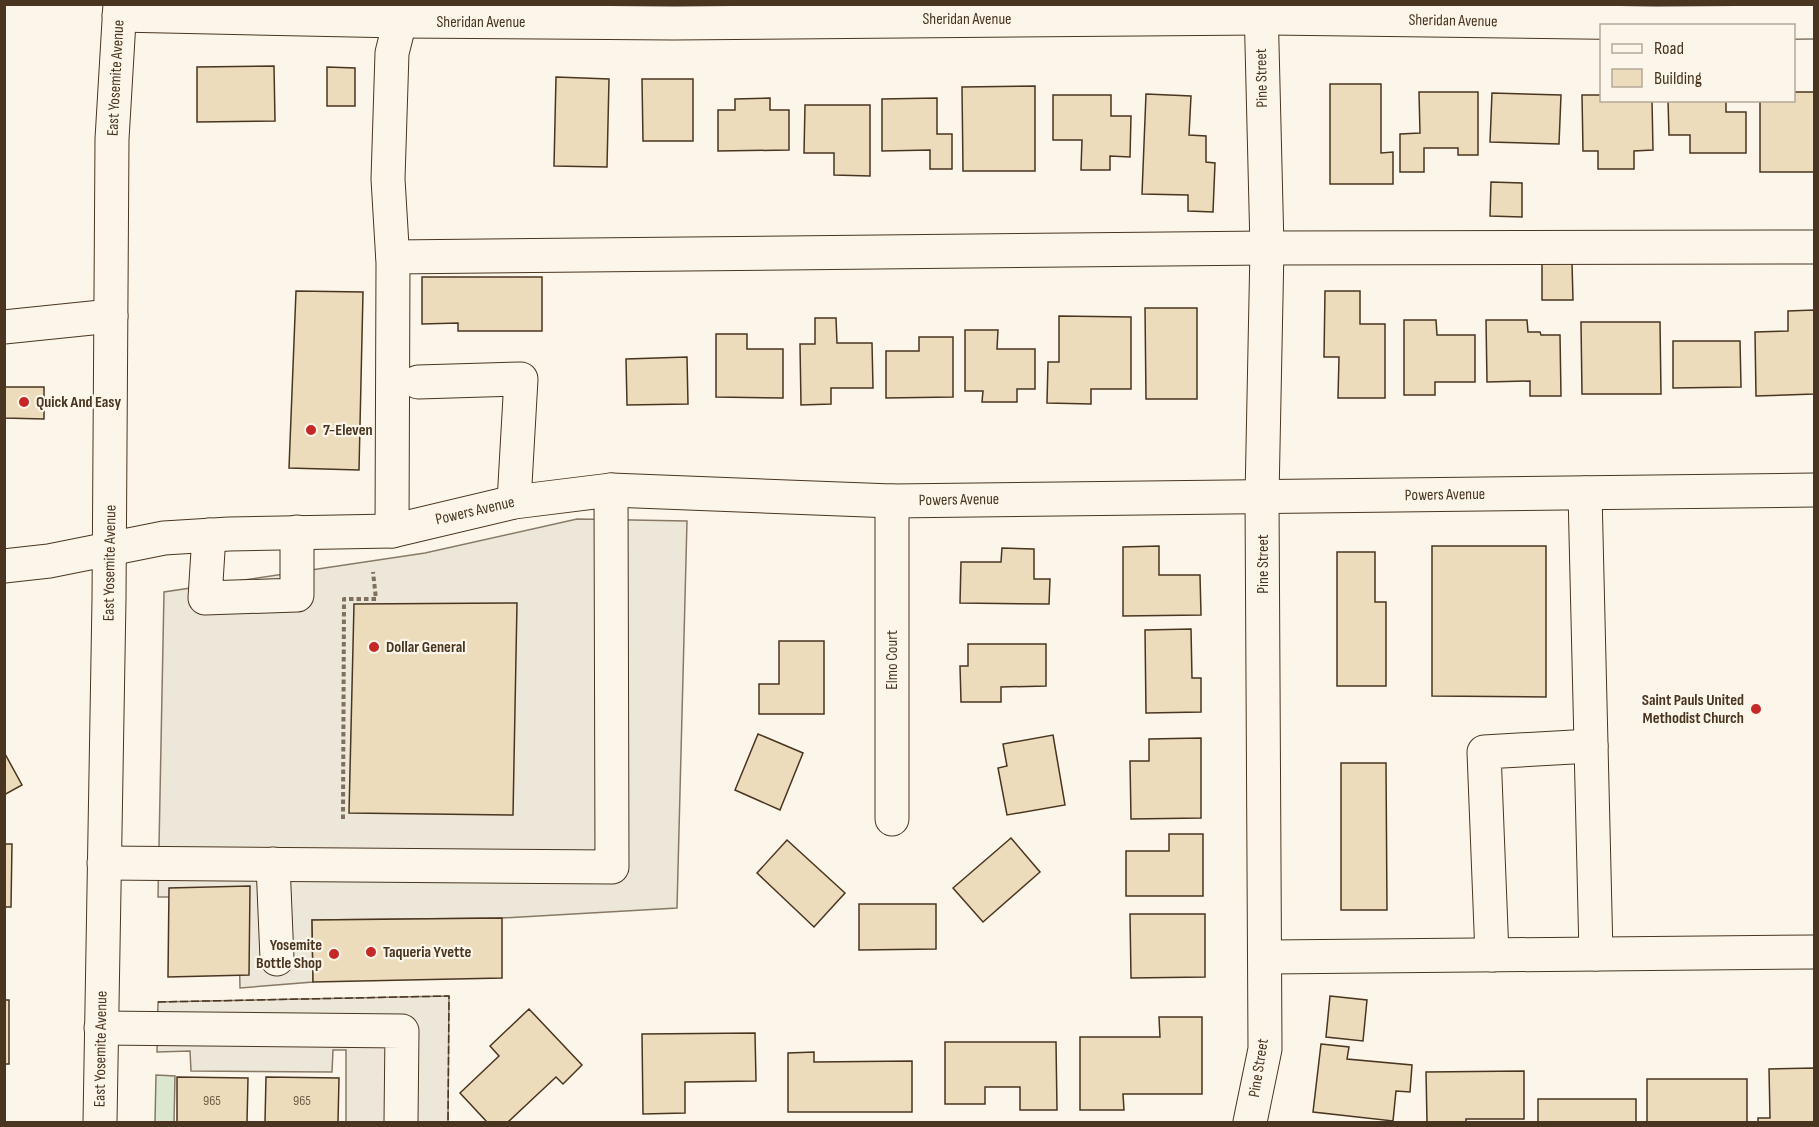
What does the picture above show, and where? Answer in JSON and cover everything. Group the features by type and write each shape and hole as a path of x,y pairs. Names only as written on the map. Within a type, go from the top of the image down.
{"street":[{"name":"Sheridan Avenue","path":"120,10 400,21 674,23 852,12 1261,11 1656,14 1815,22"},
{"name":"East Yosemite Avenue","path":"100,1122 109,548 112,139 120,10"},
{"name":"Pine Street","path":"1250,1122 1265,1049 1262,497 1267,248 1261,11"},
{"path":"392,531 393,257 388,179 392,53 400,21"},
{"path":"393,257 1267,248 1815,247"},
{"path":"4,327 111,316"},
{"path":"418,382 520,379 514,502"},
{"path":"104,863 612,867 611,490"},
{"name":"Powers Avenue","path":"4,566 49,561 164,538 297,532 392,531 514,502 611,490 892,501 1815,490"},
{"path":"1585,493 1596,954"},
{"name":"Elmo Court","path":"892,501 892,819"},
{"path":"209,535 205,598 297,595 297,532"},
{"path":"1492,955 1484,752 1591,746"},
{"path":"273,864 277,959"},
{"path":"1265,957 1815,952"},
{"path":"101,1028 402,1031 402,1122"}],"path":[{"path":"342,819 344,599 376,599 373,572"}],"green space":[{"path":"156,1075 175,1076 174,1122 155,1122"}],"shaded area":[{"path":"577,519 687,521 677,908 502,918 312,920 313,982 240,988 238,897 158,897 164,592 425,553"},
{"path":"449,996 448,1122 346,1122 346,1050 333,1050 332,1072 191,1071 190,1051 157,1052 158,1002"}],"building":[{"path":"274,66 275,121 197,122 197,67"},
{"path":"327,67 355,68 355,106 327,106"},
{"path":"556,77 609,79 607,167 554,166"},
{"path":"642,79 693,79 693,141 643,141"},
{"path":"1330,84 1381,84 1381,153 1393,152 1393,184 1330,184"},
{"path":"1035,86 1035,171 963,171 962,87"},
{"path":"1419,92 1478,92 1478,155 1458,155 1458,148 1424,148 1424,172 1400,172 1400,134 1420,133"},
{"path":"1795,92 1814,92 1814,172 1760,172 1760,102 1795,102"},
{"path":"1492,93 1561,95 1559,144 1490,142"},
{"path":"1146,94 1191,96 1189,135 1206,136 1206,162 1215,163 1213,212 1188,211 1188,195 1142,194"},
{"path":"1053,95 1111,95 1111,116 1131,116 1130,157 1110,156 1110,170 1081,170 1082,140 1053,140"},
{"path":"1582,95 1600,95 1600,102 1652,102 1653,150 1634,151 1634,169 1598,169 1598,151 1583,151"},
{"path":"770,98 770,110 789,110 789,150 718,151 718,110 735,110 735,99"},
{"path":"937,98 937,134 952,134 952,169 930,169 930,150 882,151 882,99"},
{"path":"1668,102 1726,102 1726,112 1746,112 1746,153 1690,153 1690,135 1669,135"},
{"path":"805,105 870,105 870,176 834,175 834,153 804,153"},
{"path":"1491,182 1522,183 1522,217 1490,216"},
{"path":"1542,263 1572,263 1573,300 1542,300"},
{"path":"422,277 542,277 542,331 458,331 458,323 422,324"},
{"path":"296,291 363,292 359,470 289,468"},
{"path":"1325,291 1360,291 1360,324 1385,324 1385,398 1338,398 1339,357 1324,357"},
{"path":"1145,308 1197,308 1197,399 1146,399"},
{"path":"1814,310 1814,394 1756,396 1755,332 1788,331 1788,311"},
{"path":"1059,316 1131,317 1131,389 1091,389 1091,404 1047,403 1048,362 1059,362"},
{"path":"815,318 836,318 837,343 872,343 873,388 831,388 831,404 801,405 800,344 815,344"},
{"path":"1404,320 1436,320 1437,335 1475,335 1475,382 1435,382 1435,395 1404,395"},
{"path":"1486,320 1527,320 1528,332 1560,335 1561,396 1530,396 1530,381 1487,382"},
{"path":"1581,322 1660,322 1661,394 1582,394"},
{"path":"965,330 998,330 997,349 1035,349 1035,389 1017,389 1017,402 982,402 983,391 965,391"},
{"path":"716,334 747,334 747,349 783,349 783,398 716,397"},
{"path":"919,337 953,337 953,397 886,398 886,351 919,351"},
{"path":"1673,341 1740,341 1741,387 1673,388"},
{"path":"687,357 688,404 627,405 626,359"},
{"name":"Quick And Easy","path":"4,387 44,387 44,419 4,418"},
{"path":"1159,546 1159,575 1200,575 1201,615 1123,616 1123,547"},
{"path":"1432,546 1546,546 1546,697 1432,696"},
{"path":"1002,548 1034,549 1034,579 1050,579 1049,604 960,603 961,562 1001,562"},
{"path":"1337,552 1375,552 1375,602 1386,602 1386,686 1337,686"},
{"path":"517,603 513,815 349,813 354,604"},
{"path":"1191,629 1192,678 1201,678 1201,712 1146,713 1145,630"},
{"path":"779,641 824,641 824,714 759,714 759,684 779,684"},
{"path":"968,644 1046,644 1046,686 1001,687 1001,702 961,702 960,666 968,666"},
{"path":"758,734 803,753 780,810 735,790"},
{"path":"1053,735 1065,805 1007,815 998,768 1007,766 1003,744"},
{"path":"1201,738 1201,818 1131,819 1130,761 1149,761 1149,739"},
{"path":"4,752 22,785 4,795"},
{"path":"1341,763 1386,763 1387,910 1341,910"},
{"path":"1169,834 1203,834 1203,896 1126,896 1126,851 1169,851"},
{"path":"1011,838 1040,872 983,922 953,888"},
{"path":"787,840 845,893 814,927 757,873"},
{"path":"4,844 12,844 11,907 4,907"},
{"path":"250,886 249,975 168,977 169,888"},
{"path":"859,904 936,904 936,949 859,950"},
{"path":"1130,914 1205,914 1205,977 1131,978"},
{"path":"502,918 502,978 313,982 312,920"},
{"path":"1330,996 1367,1000 1363,1041 1326,1037"},
{"path":"4,1000 9,1000 9,1064 4,1064"},
{"path":"529,1009 582,1065 563,1084 556,1077 508,1122 487,1122 460,1093 499,1056 490,1046"},
{"path":"1159,1017 1202,1017 1202,1094 1123,1094 1124,1110 1080,1110 1080,1037 1160,1037"},
{"path":"755,1033 756,1081 685,1082 685,1113 643,1114 642,1034"},
{"path":"945,1042 1056,1042 1057,1110 1020,1110 1020,1087 985,1087 985,1104 945,1104"},
{"path":"1321,1044 1349,1047 1347,1059 1412,1065 1410,1092 1396,1091 1393,1121 1313,1112"},
{"path":"814,1052 814,1062 912,1061 912,1112 788,1112 788,1053"},
{"path":"1814,1068 1814,1122 1758,1122 1758,1118 1770,1118 1769,1069"},
{"path":"1524,1071 1524,1119 1427,1122 1426,1072"},
{"path":"177,1077 248,1078 247,1122 177,1122"},
{"path":"266,1077 339,1078 338,1122 265,1122"},
{"path":"1647,1079 1747,1079 1747,1122 1647,1122"},
{"path":"1538,1099 1636,1099 1636,1122 1538,1122"}],"fence":[{"path":"158,1002 449,996 448,1122"}],"place":[{"name":"Quick And Easy","path":"24,402"},
{"name":"7-Eleven","path":"311,430"},
{"name":"Dollar General","path":"374,647"},
{"name":"Saint Pauls United Methodist Church","path":"1756,709"},
{"name":"Taqueria Yvette","path":"371,952"},
{"name":"Yosemite Bottle Shop","path":"334,954"}]}
